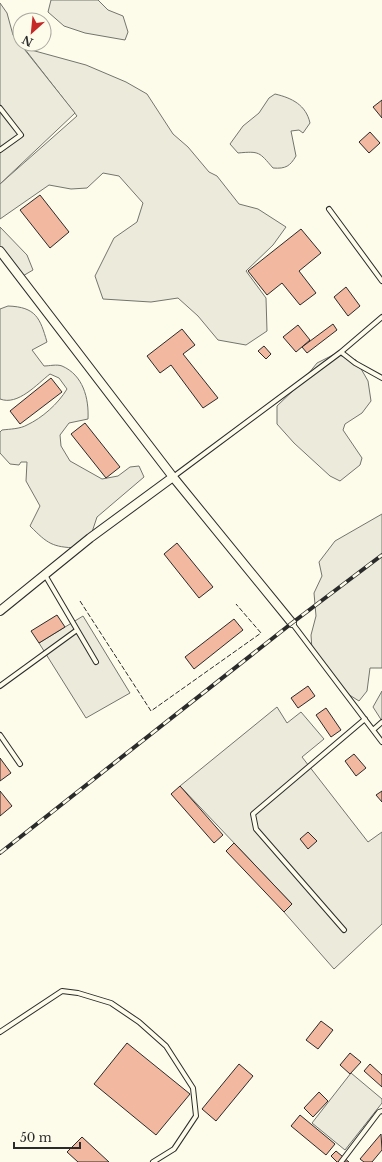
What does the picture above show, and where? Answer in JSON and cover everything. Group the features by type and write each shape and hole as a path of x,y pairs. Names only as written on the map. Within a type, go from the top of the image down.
{"street":[{"path":"0,251 173,477 292,624"},
{"path":"0,611 90,538 173,477"}],"lane":[{"path":"0,108 21,135 0,150"},
{"path":"329,209 382,281"},
{"path":"173,477 341,352 382,317"},
{"path":"341,352 355,363 382,378"},
{"path":"45,574 96,662"},
{"path":"292,624 382,742"},
{"path":"0,686 77,630"},
{"path":"344,930 256,829 252,814 364,719"},
{"path":"373,730 382,722"},
{"path":"0,735 20,764"},
{"path":"0,1032 62,991 78,993 111,1003 139,1022 166,1046 185,1074 193,1088 196,1116 174,1149 153,1162"},
{"path":"341,1162 379,1112 382,1111"}],"shaded area":[{"path":"51,0 98,0 108,10 123,16 128,32 125,40 85,33 64,26 52,16 52,12 48,12"},
{"path":"0,3 7,13 12,31 12,52 27,52 75,113 0,184"},
{"path":"27,52 39,52 86,65 126,82 147,94 173,134 188,147 209,172 217,176 239,204 258,209 286,227 273,245 246,271 266,298 267,331 246,345 218,340 198,316 178,298 151,302 103,299 95,276 114,238 137,222 143,203 119,176 103,173 87,188 71,189 49,185 0,219 0,184 77,116"},
{"path":"275,94 292,100 302,107 310,123 303,133 299,130 291,131 296,156 292,162 284,167 273,168 262,156 251,152 238,153 230,144 243,126 259,113 269,98"},
{"path":"0,227 27,255 33,270 21,277 0,251"},
{"path":"8,306 25,309 35,315 42,326 47,342 32,350 44,366 60,365 75,375 80,381 86,395 88,419 69,423 60,435 61,446 70,461 102,479 118,476 130,467 139,466 144,477 97,517 90,538 77,548 62,547 46,541 30,526 40,506 26,481 27,462 21,462 19,465 10,464 0,453 0,432 2,430 15,429 38,419 54,405 67,389 59,378 50,374 20,397 7,400 0,399 0,309"},
{"path":"335,354 356,360 368,381 371,401 362,413 345,424 343,430 362,458 360,465 340,481 330,476 294,443 277,424 277,406 300,384 317,363"},
{"path":"382,514 382,668 370,668 367,691 359,701 343,691 312,650 311,635 316,616 314,593 322,576 319,562 335,541"},
{"path":"83,616 130,693 86,718 39,643"},
{"path":"382,691 382,721 373,707"},
{"path":"277,707 287,723 301,712 324,739 302,757 368,842 382,832 382,924 334,969 284,912 292,904 180,786"},
{"path":"351,1073 382,1099 382,1103 345,1150 312,1123"}],"building":[{"path":"382,100 382,118 373,107"},
{"path":"370,132 380,143 369,153 359,142"},
{"path":"40,195 69,232 50,248 20,210"},
{"path":"301,229 321,253 299,271 316,293 300,305 282,283 267,295 248,271"},
{"path":"346,287 360,306 348,316 334,297"},
{"path":"333,324 337,330 307,353 302,347"},
{"path":"298,325 310,340 296,352 283,337"},
{"path":"182,329 195,345 183,354 218,398 203,408 171,365 160,373 147,356"},
{"path":"264,346 271,354 266,359 258,351"},
{"path":"51,378 62,392 20,424 10,411"},
{"path":"85,423 120,467 106,478 71,434"},
{"path":"177,543 213,587 199,598 164,554"},
{"path":"57,615 65,627 39,643 31,631"},
{"path":"234,619 243,630 194,669 185,657"},
{"path":"308,686 315,696 298,708 291,698"},
{"path":"326,708 341,730 331,737 316,715"},
{"path":"354,754 366,768 356,776 345,761"},
{"path":"0,758 11,773 0,781"},
{"path":"180,786 223,835 214,843 171,794"},
{"path":"0,791 12,806 0,816"},
{"path":"382,791 382,802 376,795"},
{"path":"308,832 317,841 308,849 300,839"},
{"path":"234,843 292,904 284,912 226,851"},
{"path":"321,1021 333,1030 318,1049 306,1040"},
{"path":"127,1043 190,1094 156,1135 94,1084"},
{"path":"350,1053 361,1062 350,1074 340,1065"},
{"path":"239,1064 253,1076 216,1121 202,1109"},
{"path":"370,1064 382,1075 382,1087 364,1071"},
{"path":"319,1092 328,1101 313,1117 304,1108"},
{"path":"300,1115 335,1144 326,1155 291,1126"},
{"path":"381,1134 382,1150 372,1162 364,1162 360,1159"},
{"path":"82,1137 109,1162 78,1162 67,1152"},
{"path":"336,1151 349,1162 337,1162 331,1156"}],"railway":[{"path":"0,853 292,623 382,555"}],"fence":[{"path":"80,601 151,711 261,633 236,604"}]}
